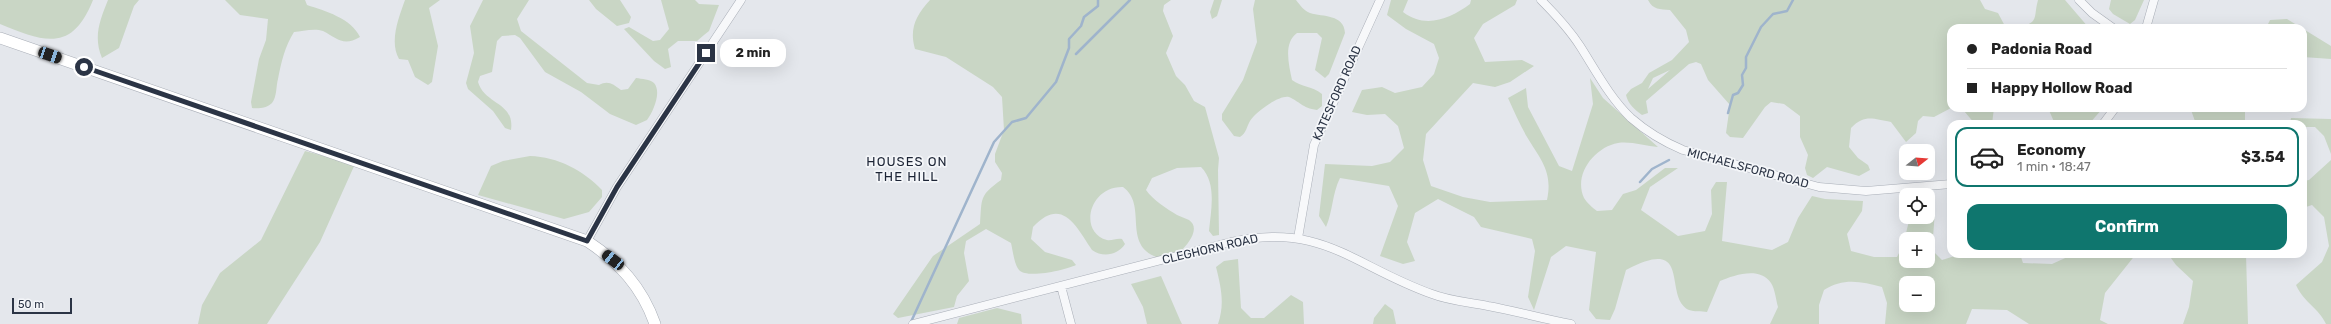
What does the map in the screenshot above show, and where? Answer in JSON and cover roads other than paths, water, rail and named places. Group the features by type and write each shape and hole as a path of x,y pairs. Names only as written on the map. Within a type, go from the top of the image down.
{"main road":[{"path":"0,38 587,241 613,260 628,275 646,303 655,324"}],"street":[{"path":"587,241 617,187 741,0"},
{"name":"KATESFORD ROAD","path":"1298,238 1314,145 1380,0"},
{"name":"MICHAELSFORD ROAD","path":"1541,0 1565,26 1605,87 1631,118 1663,141 1683,150 1819,187 1866,190 1947,184"},
{"path":"2080,0 2092,13 2107,24"},
{"path":"2147,24 2154,0"},
{"name":"CLEGHORN ROAD","path":"913,324 1249,238 1269,236 1298,238 1342,252 1432,294 1452,300 1488,306 1571,324"},
{"path":"1061,286 1071,324"}],"waterway":[{"path":"910,324 994,142 1012,122 1026,118 1056,82 1069,48 1069,39 1081,26 1084,17 1098,6 1098,0"},
{"path":"1076,54 1130,0"},
{"path":"1728,113 1733,95 1738,93 1743,85 1742,75 1746,68 1746,57 1761,27 1773,14 1787,11 1793,0"},
{"path":"1640,182 1652,169 1669,160"}],"district":[{"name":"HOUSES ON THE HILL","path":"907,168"}]}
